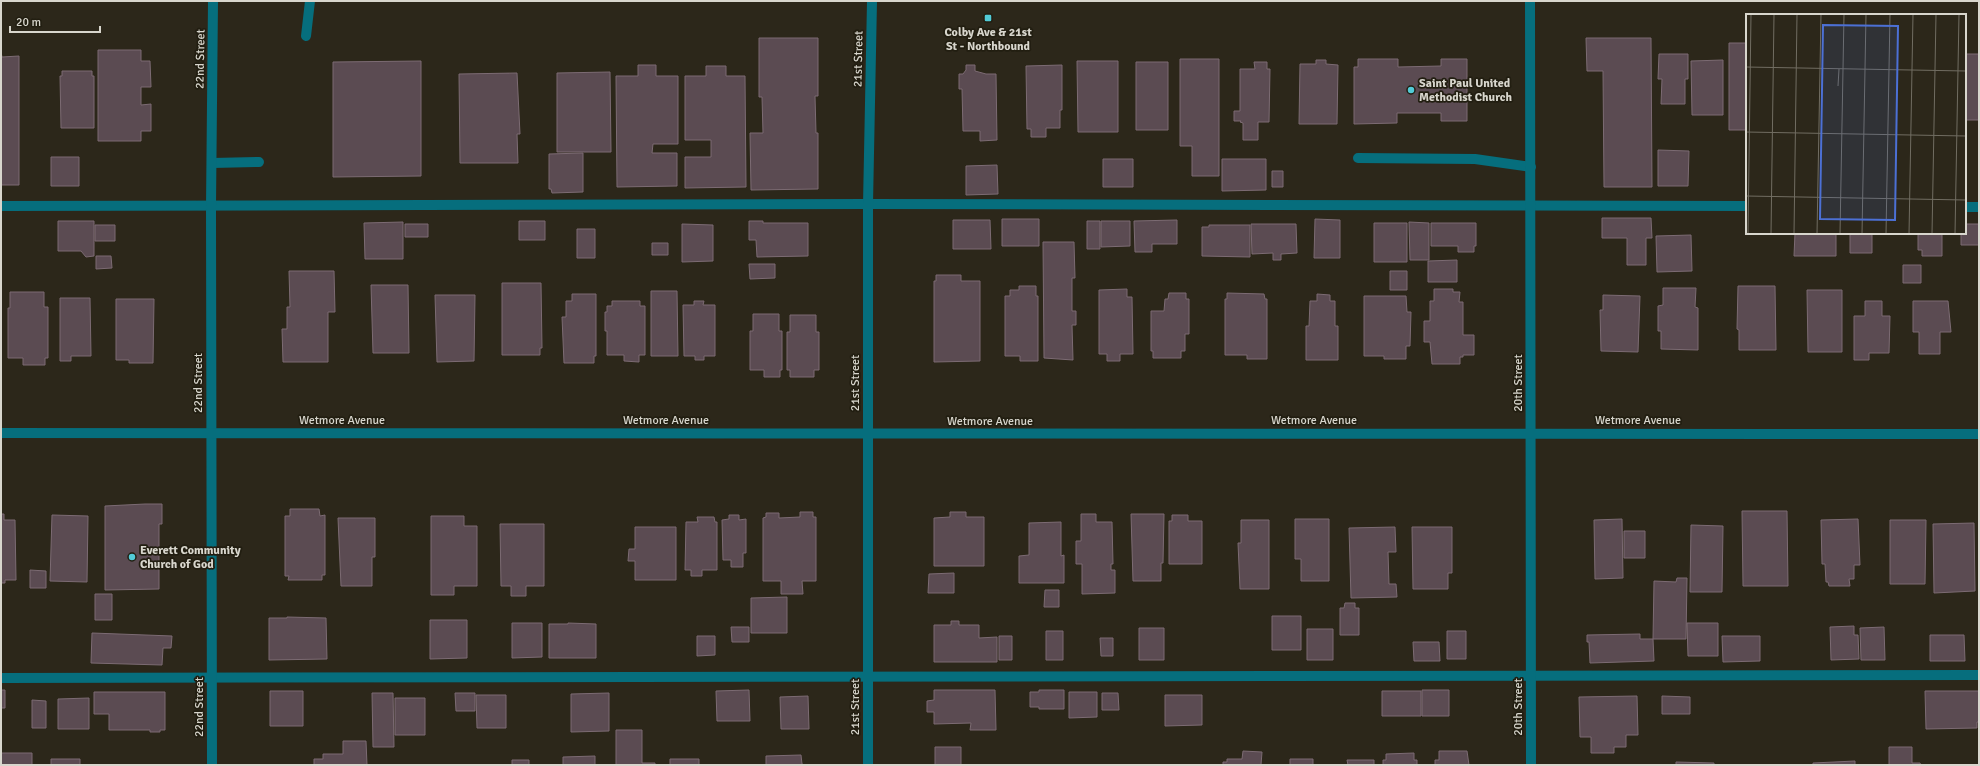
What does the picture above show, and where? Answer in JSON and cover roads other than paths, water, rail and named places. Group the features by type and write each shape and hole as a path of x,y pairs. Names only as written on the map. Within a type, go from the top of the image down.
{"street":[{"name":"22nd Street","path":"212,765 211,206 213,1"},
{"path":"306,36 310,1"},
{"name":"21st Street","path":"868,765 868,204 872,1"},
{"name":"20th Street","path":"1530,1 1531,765"},
{"path":"1358,158 1475,159 1531,167"},
{"path":"212,163 259,162"},
{"path":"1,206 868,204 1746,206"},
{"path":"1966,206 1979,206"},
{"name":"Wetmore Avenue","path":"1,433 1979,434"},
{"path":"1,678 1979,675"}],"place":[{"name":"Colby Ave & 21st St - Northbound","path":"988,18"},
{"name":"Saint Paul United Methodist Church","path":"1411,90"},
{"name":"Everett Community Church of God","path":"132,557"}]}
